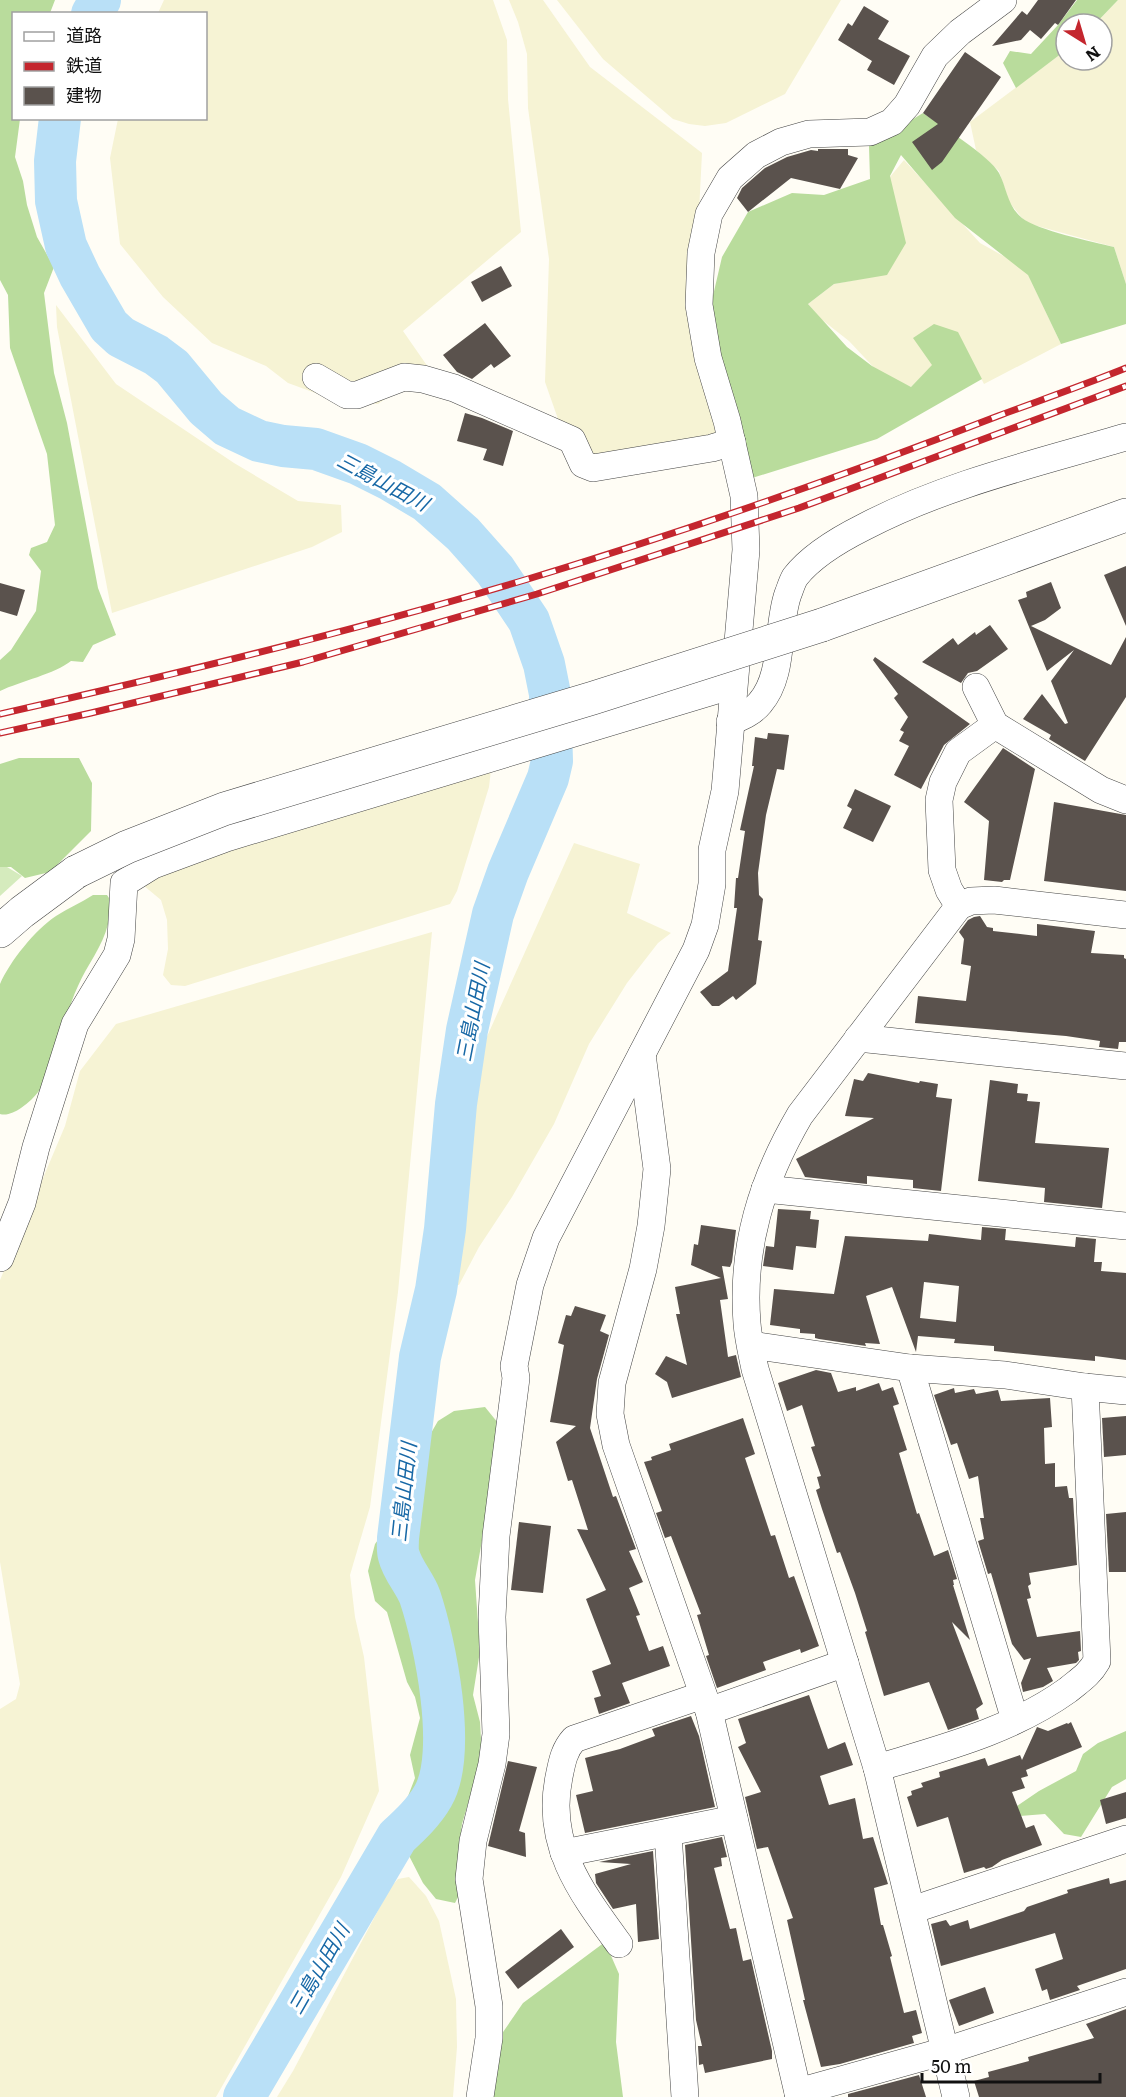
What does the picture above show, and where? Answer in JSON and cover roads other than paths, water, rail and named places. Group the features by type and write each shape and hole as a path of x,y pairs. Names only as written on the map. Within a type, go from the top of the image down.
{"street":[{"path":"480,2097 489,2038 489,2006 470,1879 473,1841 492,1764 496,1734 492,1617 496,1536 516,1378 514,1366 530,1285 546,1238 696,950 705,925 712,884 712,850 725,791 746,550 744,496 732,442 708,358 699,304 701,253 709,214 730,178 756,155 782,142 809,134 870,132 892,122 907,105 935,56 960,32 1003,0"},
{"path":"316,377 347,395 357,395 404,377 423,379 454,388 572,440 583,464 593,468 712,448 732,442"},
{"path":"730,722 747,715 760,703 771,685 784,605 794,578 816,557 843,538 899,509 951,489 1126,437"},
{"path":"0,932 22,912 76,872 127,847 224,810 593,698 822,625 1126,515"},
{"path":"0,1258 22,1203 36,1147 75,1024 117,955 121,939 124,883 153,865 226,838 733,685"},
{"path":"976,687 995,725 1101,790 1126,800"},
{"path":"959,906 949,890 942,870 939,800 943,782 958,752 995,725"},
{"path":"956,2097 877,1768 755,1369 747,1326 746,1269 757,1211 800,1115 959,906 971,901 994,900 1126,915"},
{"path":"858,1038 1126,1066"},
{"path":"642,1054 657,1169 651,1226 643,1269 612,1383 610,1414 616,1445 706,1703 798,2094 945,2051 1126,1992"},
{"path":"765,1189 1126,1227"},
{"path":"751,1346 910,1368 1005,1375 1085,1387 1126,1390"},
{"path":"910,1368 1015,1720"},
{"path":"877,1768 986,1734 1015,1720 1072,1687 1090,1673 1097,1661 1085,1387"},
{"path":"620,1944 574,1877 555,1821 555,1796 567,1747 574,1739 845,1662"},
{"path":"564,1853 734,1819"},
{"path":"668,1833 685,2097"},
{"path":"912,1910 1126,1839"}],"waterway":[{"name":"三島山田川","path":"93,12 100,0"},
{"name":"三島山田川","path":"60,120 55,161 56,201 66,246 80,276 109,326 121,337 156,355 172,367 206,408 227,426 259,441 316,449 358,464 427,502 463,534 495,570 529,621 544,664 550,694 552,761 548,778 508,872 493,914 467,1030 456,1104 445,1229 436,1290 420,1357 398,1538 398,1554 420,1597 437,1668 444,1726 444,1753 440,1777 433,1796 412,1823 397,1837 244,2097"}],"railway":[{"path":"0,714 265,651 528,579 764,502 1126,368"},
{"path":"0,733 303,662 537,594 799,508 1126,386"}]}
